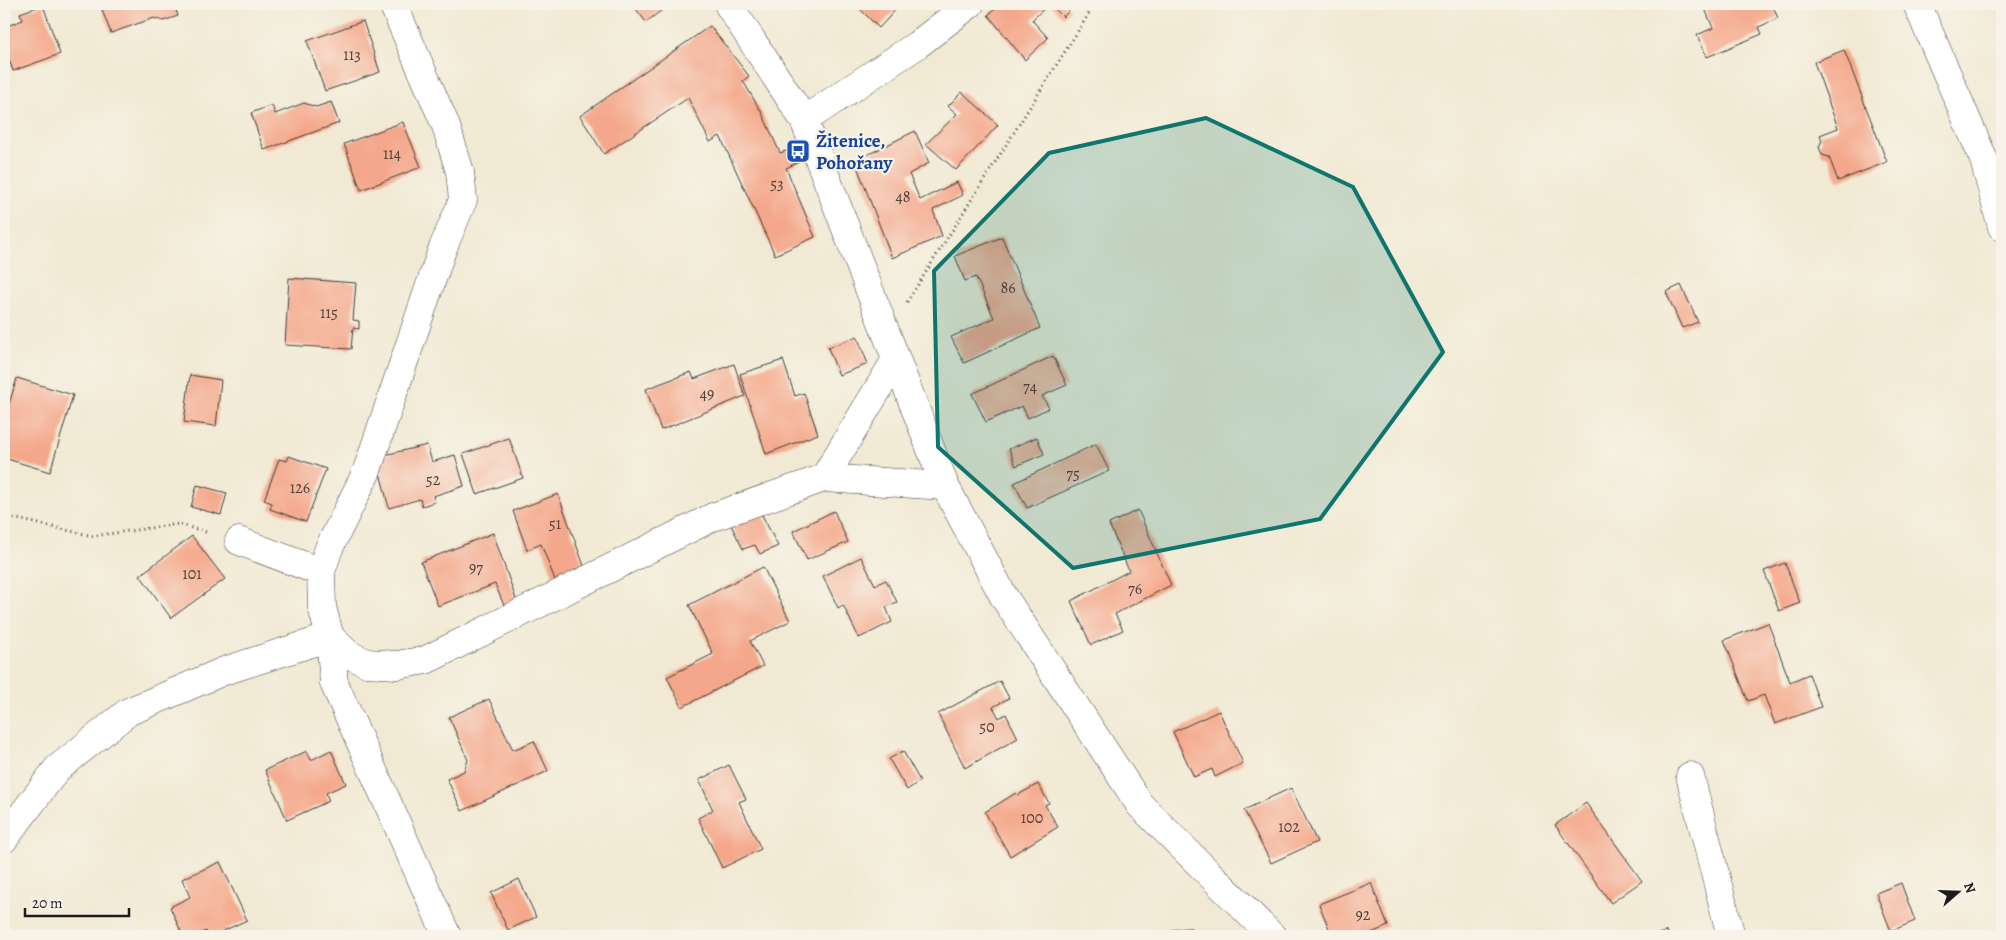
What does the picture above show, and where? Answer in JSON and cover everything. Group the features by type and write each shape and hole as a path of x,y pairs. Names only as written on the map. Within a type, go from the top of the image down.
{"street":[{"path":"393,4 446,126 460,172 463,200 442,250 366,473 329,548 321,572 322,607 330,637 334,682 447,936"},
{"path":"728,4 804,120 895,361 945,486 1004,597 1140,805 1272,936"},
{"path":"804,120 917,45 970,4"},
{"path":"1917,4 1984,160 2002,228"},
{"path":"824,478 895,361"},
{"path":"330,637 348,654 367,662 397,665 426,660 713,517 824,478 945,486"},
{"path":"238,541 321,572"},
{"path":"4,839 57,769 128,712 224,671 330,637"},
{"path":"1690,776 1731,936"}],"path":[{"path":"886,336 1094,4"},
{"path":"4,516 92,536 179,524 238,541"}],"highlighted area":[{"path":"1206,118 1353,187 1443,352 1320,519 1073,568 938,447 934,271 1049,153"}],"building":[{"path":"113,4 183,4 175,7 178,16 163,21 154,18 111,33 102,10 114,6"},
{"path":"632,4 670,4 646,22"},
{"path":"855,4 901,4 879,28"},
{"path":"1001,4 1049,4 1032,20 1048,38 1025,60 988,15"},
{"path":"1050,4 1064,4 1070,10 1063,17"},
{"path":"1703,4 1772,4 1778,18 1759,27 1762,34 1707,57 1697,35 1713,28"},
{"path":"43,5 60,54 13,71 4,45 4,27 23,20 20,13"},
{"path":"363,21 380,72 325,91 307,41"},
{"path":"710,26 749,76 743,81 762,113 780,153 792,149 799,162 786,168 815,237 775,255 720,136 710,142 688,98 604,154 580,116"},
{"path":"1844,50 1887,162 1838,181 1829,157 1822,155 1819,147 1822,140 1820,135 1838,128 1814,62"},
{"path":"962,92 998,125 956,170 926,144 957,114 948,106"},
{"path":"331,102 339,123 264,150 251,113 272,105 275,114 304,103 316,107"},
{"path":"403,122 421,167 361,190 344,144"},
{"path":"915,131 929,163 909,174 920,200 957,182 963,195 933,210 942,236 892,258 855,161"},
{"path":"1002,237 1040,328 964,363 951,337 994,318 976,277 965,281 955,256"},
{"path":"289,278 356,283 353,320 359,321 359,329 353,328 351,349 285,345"},
{"path":"1681,285 1698,322 1682,328 1666,292"},
{"path":"857,336 868,364 839,375 828,348"},
{"path":"1053,356 1067,385 1042,396 1049,408 1028,418 1022,406 986,422 972,394"},
{"path":"783,360 795,396 804,393 818,434 766,454 740,374"},
{"path":"734,364 745,396 661,430 646,389 691,372 694,379"},
{"path":"190,375 221,380 216,426 184,422"},
{"path":"17,378 73,395 50,472 4,458 4,421"},
{"path":"1037,437 1044,454 1016,466 1009,449"},
{"path":"509,438 523,478 477,494 463,454"},
{"path":"1096,444 1109,471 1027,508 1014,483"},
{"path":"427,445 432,462 455,455 464,486 433,496 435,502 422,506 420,499 389,508 376,457"},
{"path":"289,456 326,469 306,522 270,509 272,503 264,500 279,459 287,461"},
{"path":"197,485 227,493 221,515 191,507"},
{"path":"558,494 584,566 555,580 541,544 527,550 513,511"},
{"path":"1138,510 1171,585 1115,614 1123,630 1091,645 1071,601 1129,571 1109,524"},
{"path":"834,511 848,542 807,560 793,531"},
{"path":"762,515 778,546 760,554 755,545 743,549 731,525"},
{"path":"493,533 518,605 506,610 495,584 438,606 421,562"},
{"path":"192,536 225,579 171,618 140,575"},
{"path":"861,557 875,585 886,580 897,602 886,607 892,622 859,638 843,605 838,608 823,576"},
{"path":"1785,563 1800,603 1779,611 1764,571"},
{"path":"763,567 790,621 750,641 763,666 682,707 667,677 713,654 689,605"},
{"path":"1768,623 1790,682 1809,674 1821,707 1775,724 1764,695 1748,701 1724,640"},
{"path":"1000,681 1009,698 993,707 999,718 1006,714 1018,738 965,768 938,714"},
{"path":"489,699 513,750 534,741 548,771 462,811 447,779 464,771 468,760 449,717"},
{"path":"1219,711 1243,763 1215,777 1212,769 1194,777 1173,732"},
{"path":"331,750 346,784 326,793 329,801 287,820 265,770 307,751 311,760"},
{"path":"903,751 920,781 907,790 889,759"},
{"path":"729,765 746,799 739,802 761,849 722,868 698,818 713,810 699,780"},
{"path":"1038,784 1049,803 1045,805 1058,827 1010,856 985,812 1016,793 1018,795"},
{"path":"1291,788 1317,842 1271,863 1244,810"},
{"path":"1586,803 1642,881 1611,903 1555,825"},
{"path":"220,862 247,920 212,936 208,936 206,931 195,936 183,936 170,907 190,897 182,879"},
{"path":"519,879 536,917 508,930 491,893"},
{"path":"1371,883 1388,926 1364,936 1332,936 1319,904"},
{"path":"1901,883 1915,921 1891,931 1876,893"},
{"path":"1191,928 1193,936 1173,936 1172,930"},
{"path":"1667,931 1669,936 1653,936"},
{"path":"1778,932 1779,936 1768,936"}],"place":[{"name":"Žitenice, Pohořany","path":"798,151"}]}
